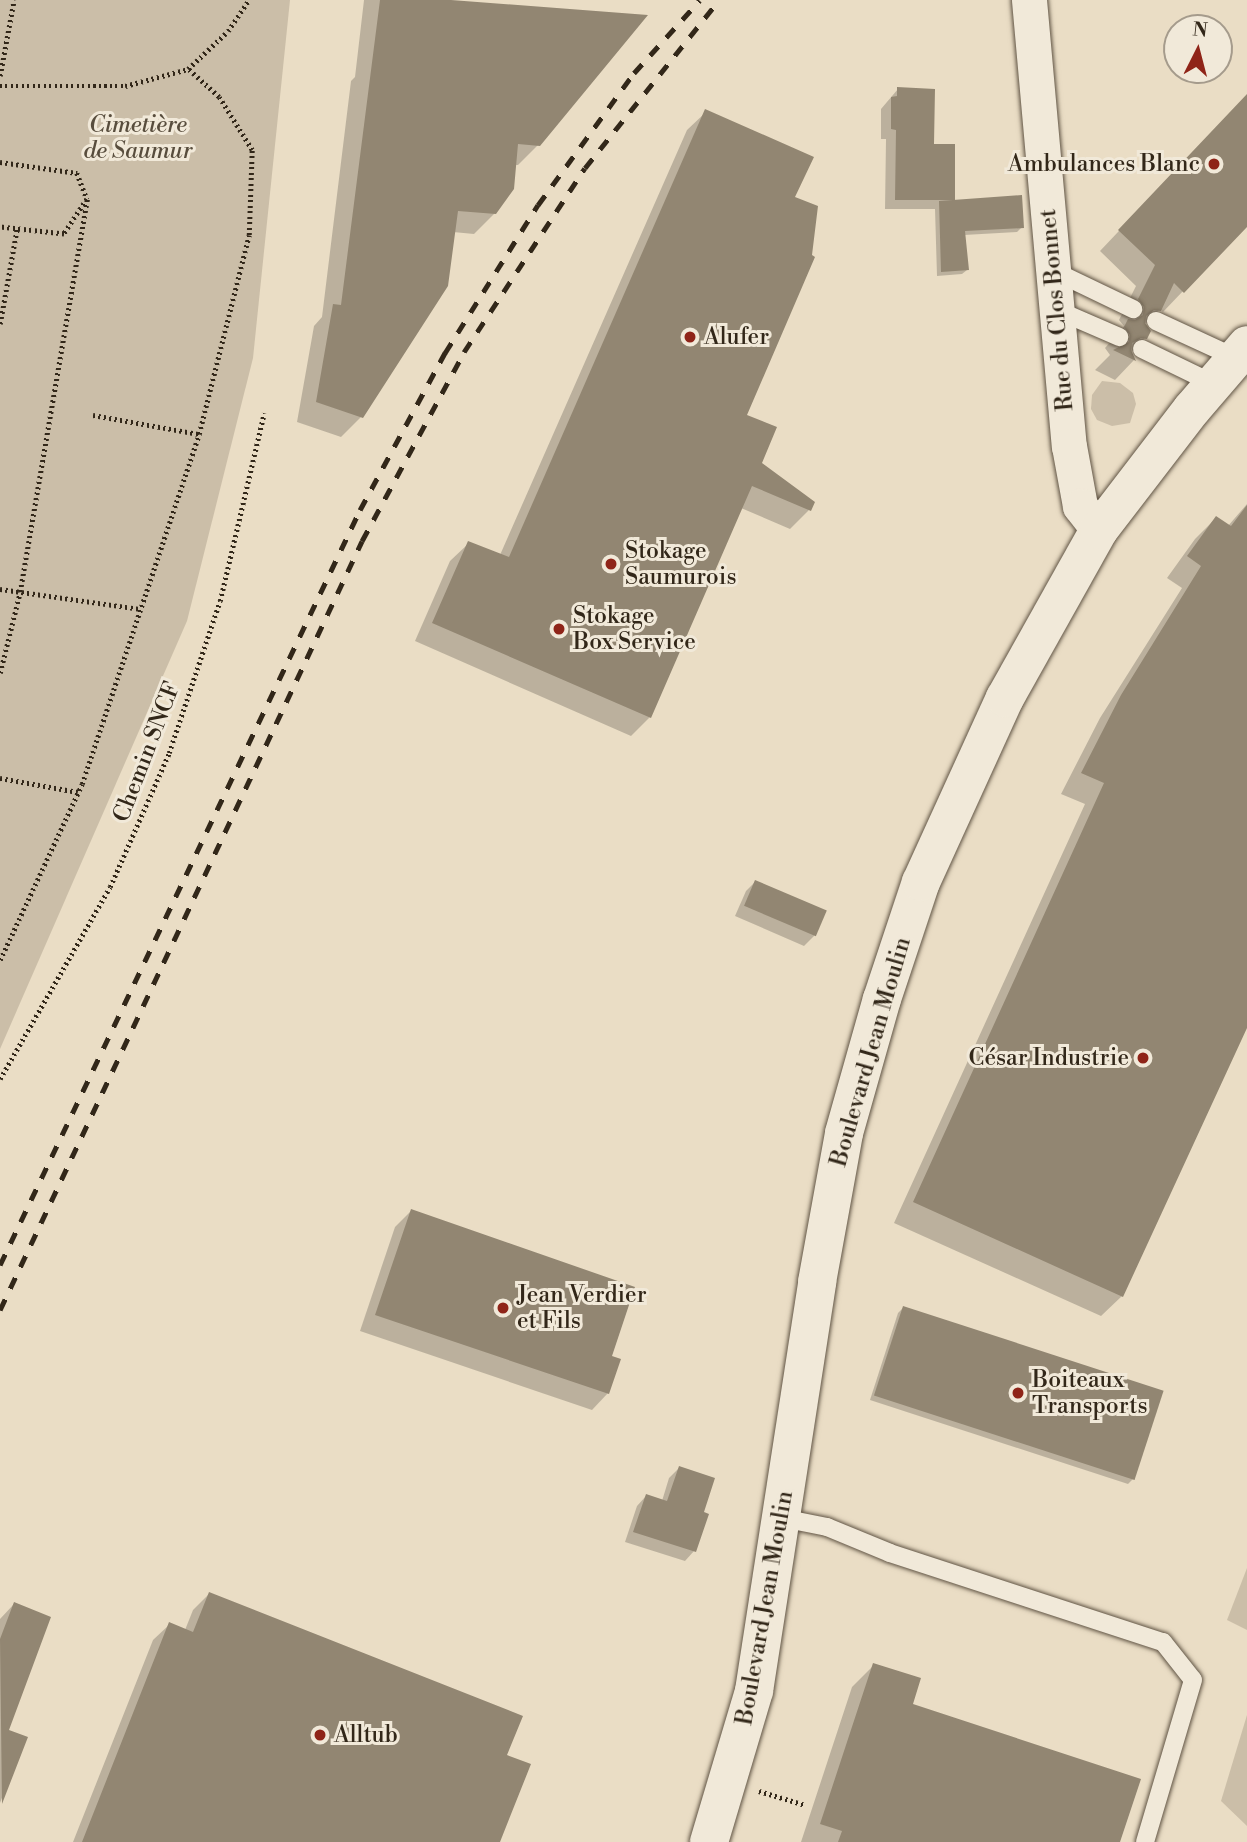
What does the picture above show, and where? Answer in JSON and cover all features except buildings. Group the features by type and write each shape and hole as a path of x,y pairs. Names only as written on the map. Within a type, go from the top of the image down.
{"street":[{"name":"Rue du Clos Bonnet","path":"1029,0 1069,446 1080,506 1100,530"},
{"name":"Boulevard Jean Moulin","path":"709,1842 754,1691 817,1282 845,1133 883,999 921,882 1005,698 1100,530 1232,362"}],"lane":[{"path":"1054,271 1133,309"},
{"path":"1057,310 1119,337"},
{"path":"1156,321 1232,362"},
{"path":"1142,349 1232,362"},
{"path":"782,1518 827,1527 890,1553 1163,1642 1193,1681 1145,1842"}],"path":[{"path":"0,76 14,0"},
{"path":"0,86 125,86 188,69 228,31 249,0"},
{"path":"1,956 79,792 199,434 249,235 252,150 219,97 188,69"},
{"path":"0,162 77,173 87,199 20,592 0,673"},
{"path":"0,227 64,234 87,199"},
{"path":"0,324 16,229"},
{"name":"Chemin SNCF","path":"0,1079 110,887 169,753 220,601 264,413"},
{"path":"93,415 199,434"},
{"path":"0,589 141,609"},
{"path":"0,778 79,792"},
{"path":"729,1780 805,1805"}],"green space":[{"name":"Cimetière de Saumur","path":"0,0 290,0 253,358 187,621 0,1049"},
{"path":"1102,381 1120,383 1133,393 1136,404 1130,423 1112,426 1097,420 1091,409 1092,395"},
{"path":"1247,1568 1247,1630 1227,1620"},
{"path":"1247,1715 1247,1826 1221,1801"}],"railway":[{"path":"0,1265 360,510 445,353 538,205 634,73 700,0"},
{"path":"0,1310 362,541 464,352 585,168 719,0"}],"place":[{"name":"Ambulances Blanc","path":"1214,164"},
{"name":"Alufer","path":"690,337"},
{"name":"Stokage Saumurois","path":"611,564"},
{"name":"Stokage Box Service","path":"559,629"},
{"name":"César Industrie","path":"1143,1058"},
{"name":"Jean Verdier et Fils","path":"503,1308"},
{"name":"Boiteaux Transports","path":"1018,1393"},
{"name":"Alltub","path":"320,1735"}]}
